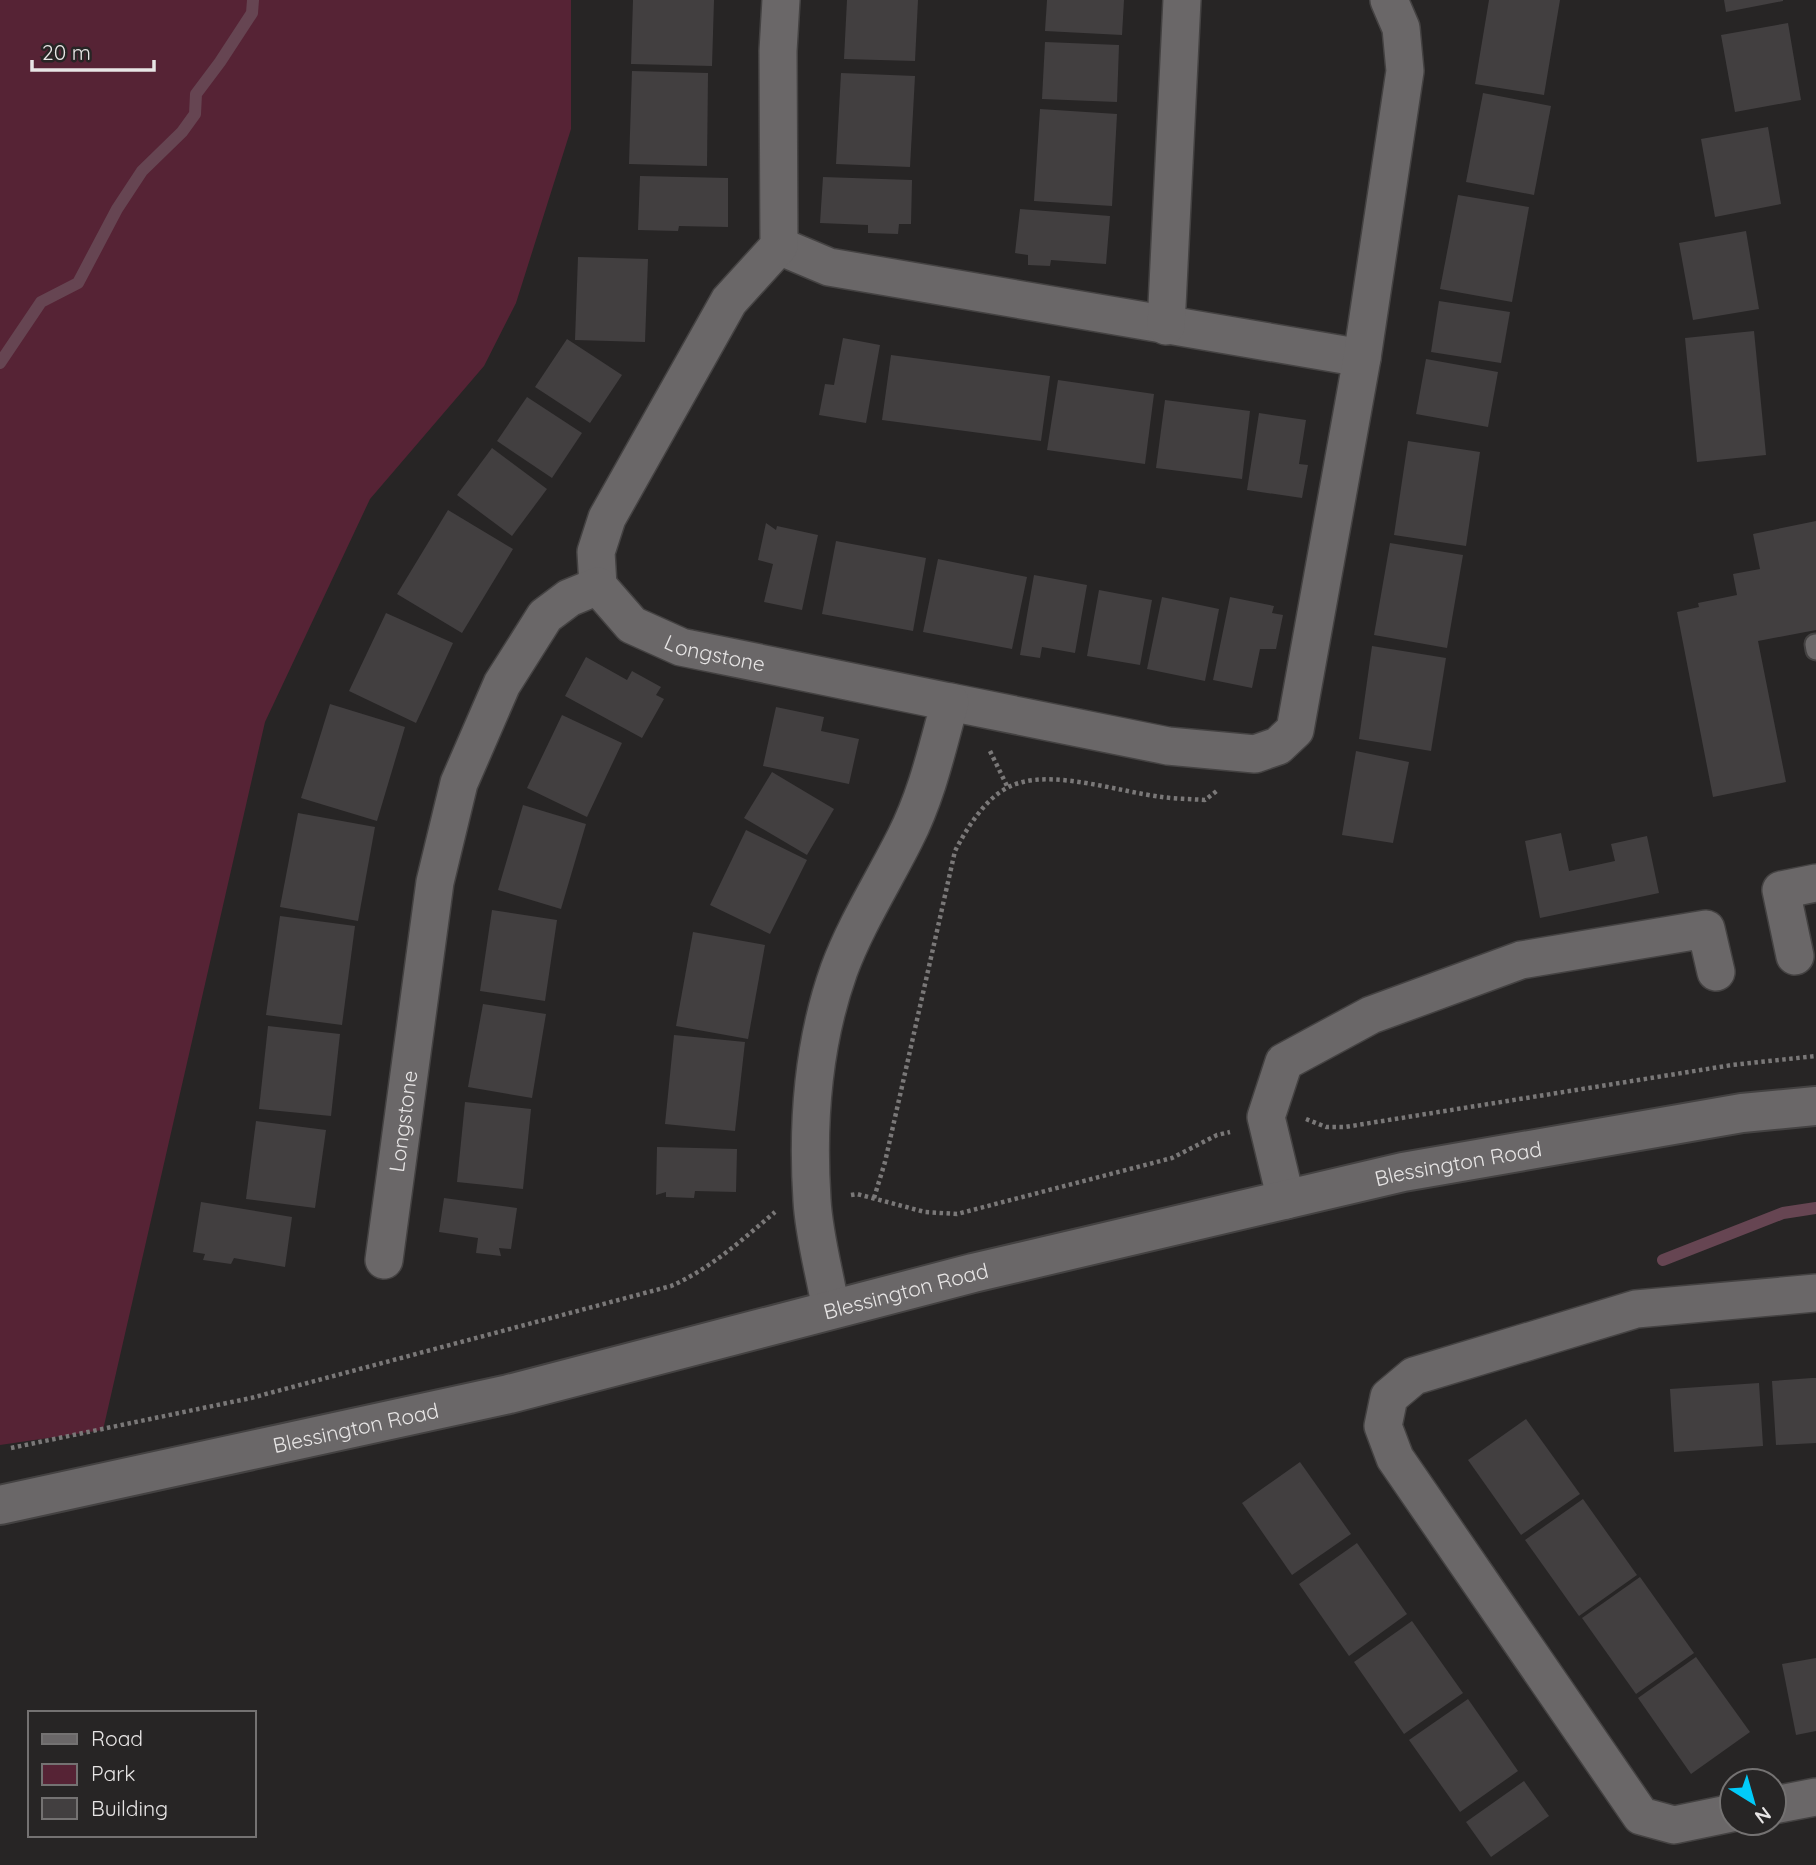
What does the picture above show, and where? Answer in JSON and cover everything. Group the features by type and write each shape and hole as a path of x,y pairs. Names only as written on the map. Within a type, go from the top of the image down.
{"main road":[{"name":"Blessington Road","path":"0,1505 509,1394 973,1273 1417,1170 1742,1113 1816,1106"}],"street":[{"path":"598,586 596,552 607,518 729,301 779,246 778,51 781,0"},
{"path":"1166,326 1182,0"},
{"name":"Longstone","path":"384,1260 436,882 459,783 502,684 545,615 569,598 598,586 632,625 681,647 1168,746 1255,754 1278,746 1295,730 1362,358 1405,71 1401,28 1389,0"},
{"path":"779,246 829,267 1362,358"},
{"path":"831,1310 812,1200 811,1120 815,1070 828,1004 841,967 926,790 950,702"},
{"path":"1795,956 1781,890 1816,883"},
{"path":"1286,1200 1266,1117 1284,1062 1371,1014 1521,960 1706,929 1716,972"},
{"path":"1718,1817 1674,1825 1641,1816 1395,1458 1383,1426 1389,1397 1414,1376 1636,1309 1816,1293"},
{"path":"1788,1802 1816,1797"}],"path":[{"path":"874,1198 886,1162 955,851 968,826 1000,792 1020,782 1056,780 1162,797 1205,800 1231,781 1238,752"},
{"path":"1304,1118 1326,1127 1345,1127 1732,1065 1816,1056"},
{"path":"844,1196 857,1194 925,1212 957,1214 1172,1158 1217,1135 1238,1129"},
{"path":"11,1448 251,1398 671,1286 710,1265 777,1210"}],"green space":[{"path":"0,0 571,0 571,129 516,303 484,366 370,499 265,722 103,1430 0,1445"}],"building":[{"path":"633,0 714,0 712,66 631,64"},
{"path":"847,0 918,0 915,61 844,59"},
{"path":"1047,0 1124,0 1122,35 1045,31"},
{"path":"1489,0 1560,0 1544,95 1475,84"},
{"path":"1724,0 1783,0 1783,1 1726,12"},
{"path":"1788,23 1801,100 1735,112 1721,35"},
{"path":"1045,42 1119,45 1117,102 1042,99"},
{"path":"632,71 708,73 707,166 629,164"},
{"path":"841,73 915,76 910,167 836,164"},
{"path":"1483,93 1551,106 1534,195 1466,182"},
{"path":"1040,109 1117,114 1112,206 1034,201"},
{"path":"1768,127 1781,204 1715,217 1701,139"},
{"path":"640,176 728,178 728,227 679,226 678,231 638,230"},
{"path":"823,177 912,180 911,224 899,224 898,234 868,233 868,225 820,223"},
{"path":"1458,195 1529,207 1512,302 1440,289"},
{"path":"1020,209 1110,216 1106,264 1051,260 1050,266 1028,265 1028,255 1015,253"},
{"path":"1746,231 1759,309 1693,320 1679,243"},
{"path":"578,257 648,259 645,342 575,340"},
{"path":"1439,301 1510,312 1501,363 1431,352"},
{"path":"1754,331 1766,455 1697,462 1685,338"},
{"path":"843,338 880,345 866,423 819,415 825,384 834,385"},
{"path":"567,339 622,375 590,423 535,387"},
{"path":"891,355 1050,376 1041,441 882,420"},
{"path":"1426,359 1498,372 1488,427 1416,414"},
{"path":"1058,380 1154,394 1145,464 1047,450"},
{"path":"527,397 582,433 552,478 497,441"},
{"path":"1165,400 1250,411 1242,479 1156,468"},
{"path":"1259,413 1306,420 1299,464 1308,465 1302,498 1247,490"},
{"path":"1408,441 1480,452 1466,546 1394,535"},
{"path":"492,448 547,489 512,536 457,495"},
{"path":"448,510 513,549 462,633 397,594"},
{"path":"1816,521 1816,630 1758,641 1786,782 1713,797 1677,612 1699,607 1698,603 1737,595 1733,574 1760,569 1753,534"},
{"path":"766,523 776,530 777,526 818,535 802,610 764,602 773,564 758,560"},
{"path":"836,541 926,558 913,631 822,614"},
{"path":"1390,543 1463,555 1447,648 1374,635"},
{"path":"938,559 1027,577 1012,649 923,632"},
{"path":"1034,575 1087,585 1075,653 1042,647 1040,658 1020,655"},
{"path":"1099,590 1152,600 1140,665 1087,656"},
{"path":"1162,597 1219,609 1205,681 1147,669"},
{"path":"1230,597 1274,606 1272,613 1283,615 1276,649 1260,649 1252,688 1213,680"},
{"path":"386,613 453,643 416,723 349,691"},
{"path":"1372,646 1446,658 1431,751 1359,739"},
{"path":"586,657 627,680 632,671 661,687 656,695 664,699 642,738 565,696"},
{"path":"330,704 405,727 377,821 301,798"},
{"path":"776,707 824,717 821,731 859,739 849,784 763,766"},
{"path":"562,715 622,743 587,817 527,788"},
{"path":"1356,751 1409,762 1393,843 1342,835"},
{"path":"772,772 834,809 807,855 744,818"},
{"path":"523,805 586,824 561,909 498,890"},
{"path":"298,813 375,827 358,921 280,907"},
{"path":"746,830 807,860 770,934 710,905"},
{"path":"1561,833 1569,871 1615,861 1611,844 1647,836 1659,893 1540,918 1525,841"},
{"path":"492,910 557,920 545,1001 480,991"},
{"path":"280,916 355,926 342,1025 266,1015"},
{"path":"693,932 765,945 748,1039 676,1026"},
{"path":"483,1004 546,1014 532,1098 468,1087"},
{"path":"268,1026 340,1034 331,1116 259,1109"},
{"path":"674,1035 745,1042 735,1131 665,1124"},
{"path":"465,1102 531,1109 523,1189 457,1182"},
{"path":"256,1121 326,1130 315,1208 246,1199"},
{"path":"657,1147 737,1149 736,1192 695,1191 694,1198 666,1197 666,1192 656,1195"},
{"path":"444,1198 517,1208 511,1249 499,1248 501,1256 476,1253 478,1238 439,1232"},
{"path":"201,1202 292,1217 285,1267 234,1258 231,1264 203,1260 205,1254 193,1252"},
{"path":"1816,1378 1816,1443 1776,1445 1772,1381"},
{"path":"1759,1383 1763,1446 1674,1452 1670,1389"},
{"path":"1526,1419 1580,1494 1521,1535 1468,1460"},
{"path":"1300,1462 1351,1534 1292,1575 1242,1503"},
{"path":"1583,1499 1637,1575 1579,1616 1525,1540"},
{"path":"1357,1543 1407,1614 1349,1656 1299,1584"},
{"path":"1640,1577 1694,1653 1636,1694 1582,1618"},
{"path":"1412,1621 1463,1693 1404,1734 1354,1662"},
{"path":"1696,1657 1750,1732 1691,1774 1638,1698"},
{"path":"1816,1658 1816,1731 1796,1735 1782,1664"},
{"path":"1468,1699 1518,1771 1460,1812 1409,1740"},
{"path":"1524,1781 1549,1816 1491,1857 1466,1822"}],"waterway":[{"path":"0,363 41,302 78,283 117,209 142,171 182,132 195,114 196,94 252,13 253,0"},
{"path":"1663,1260 1783,1213 1816,1208"}]}
